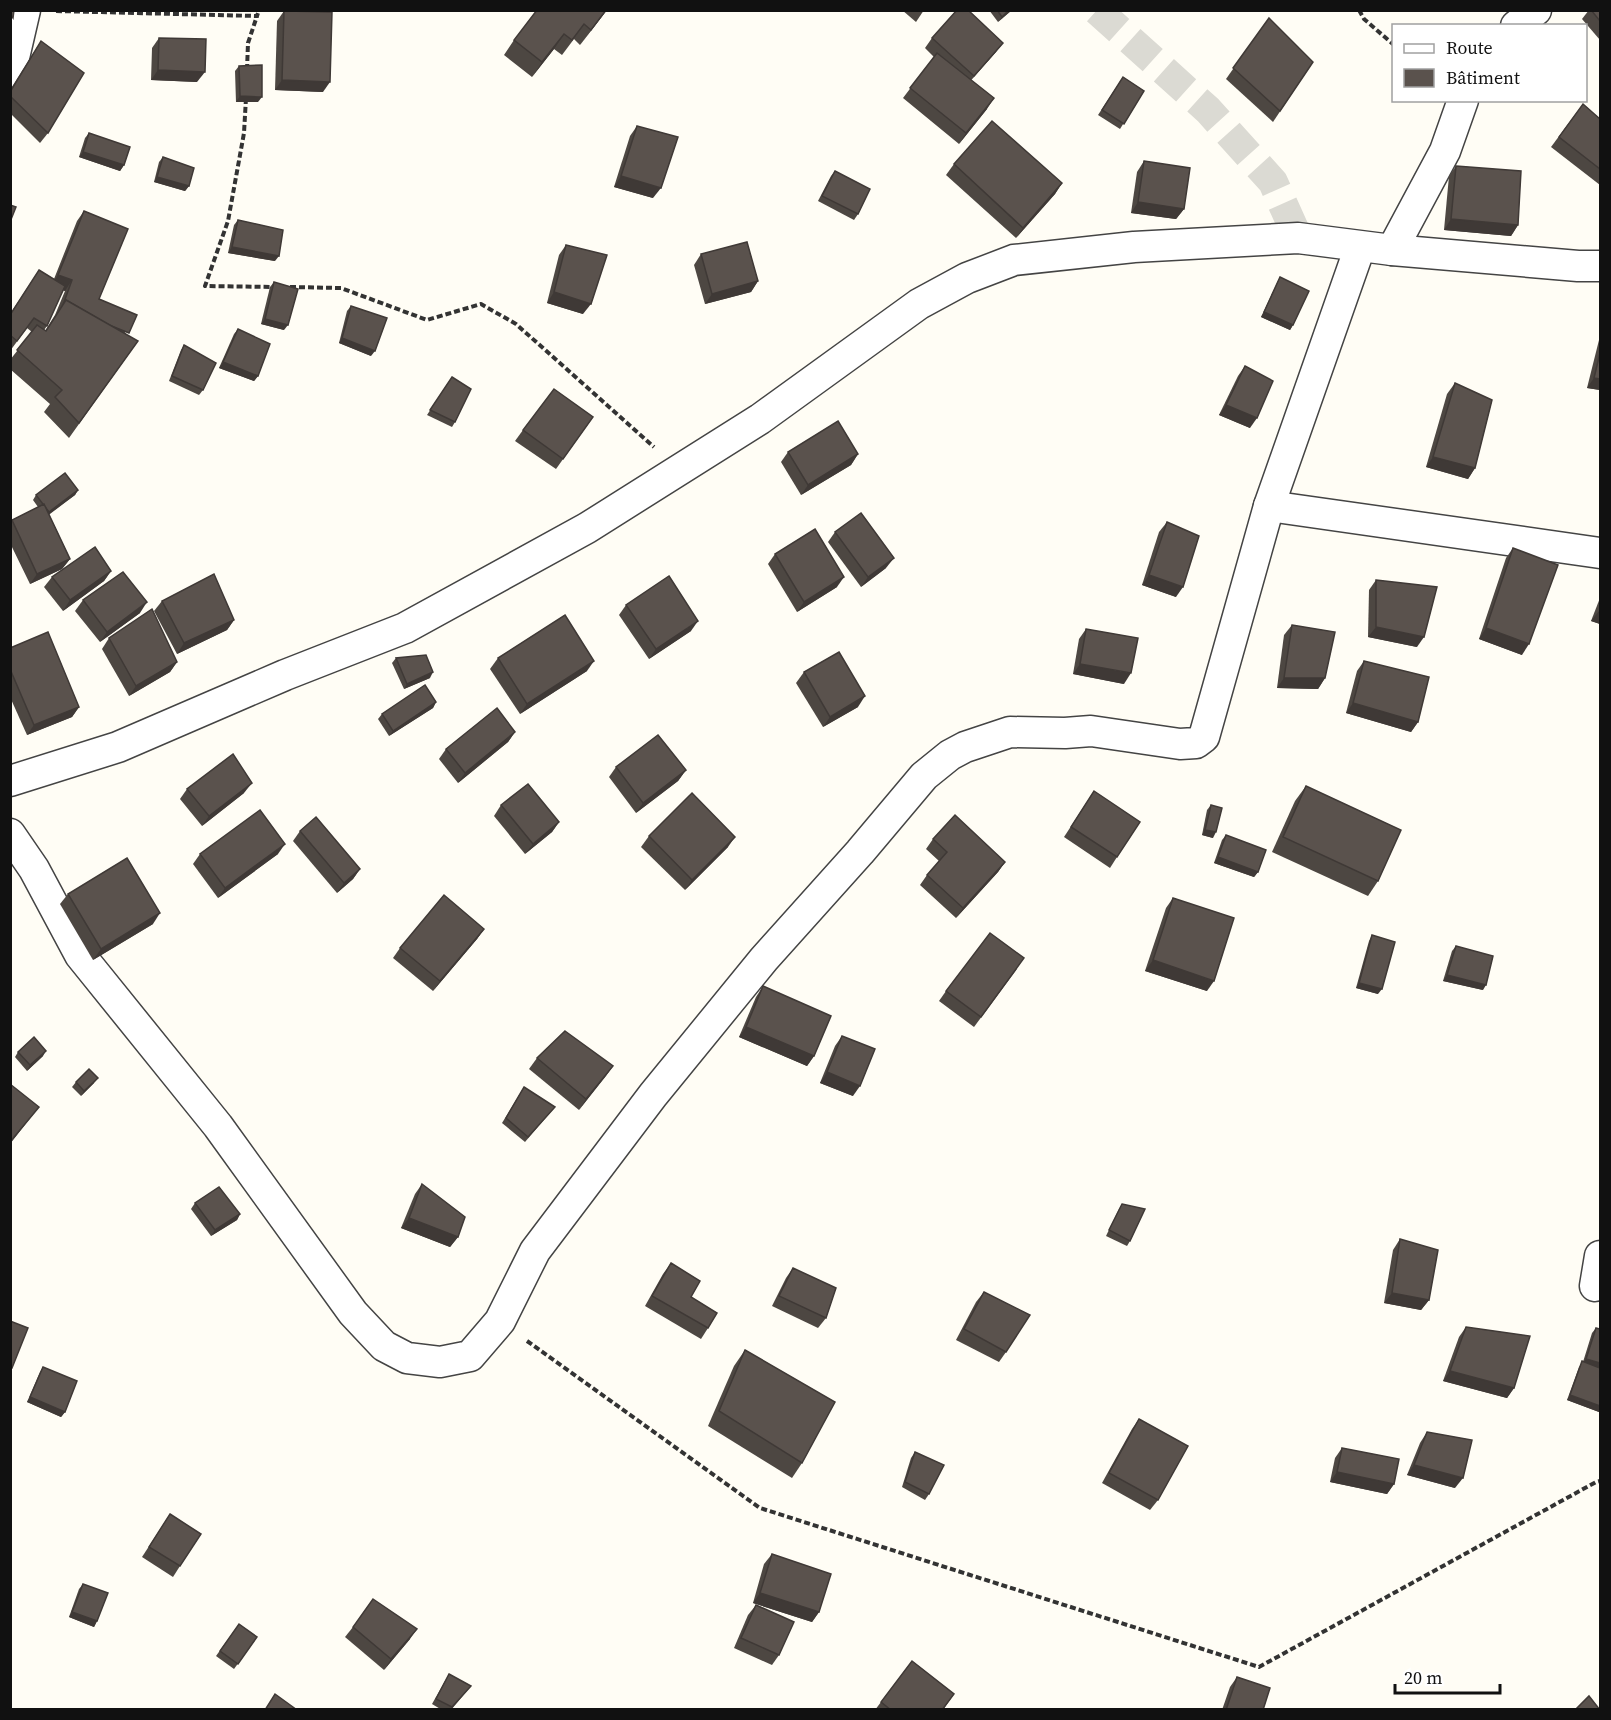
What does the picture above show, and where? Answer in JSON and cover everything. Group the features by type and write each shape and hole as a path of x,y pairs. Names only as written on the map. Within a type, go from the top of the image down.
{"street":[{"path":"10,75 25,10"},
{"path":"1518,24 1536,10"},
{"path":"1392,250 1445,151 1462,102"},
{"path":"10,781 118,747 285,675 405,628 587,528 760,418 919,304 967,278 1014,260 1134,247 1298,238 1392,250 1600,266"},
{"path":"10,834 34,869 80,955 218,1126 353,1314 384,1346 407,1358 440,1362 470,1356 500,1321 535,1251 653,1095 764,959 860,852 924,776 965,747 1010,732 1091,731 1180,744 1196,743 1204,737 1269,506 1360,247"},
{"path":"1269,506 1600,553"},
{"path":"1595,1286 1600,1256"}],"path":[{"path":"1359,10 1364,19 1392,43"},
{"path":"50,11 258,13 248,44 247,77"},
{"path":"246,88 244,133 228,221 205,286 341,288 427,320 481,304 516,324 680,469"},
{"path":"500,1321 760,1508 1259,1667 1596,1482 1600,1482"}],"building":[{"path":"537,10 606,10 591,30 584,24 572,40 564,34 542,62 514,40"},
{"path":"957,10 968,10 1003,43 974,76 932,38"},
{"path":"997,10 1009,10 1002,17"},
{"path":"1591,10 1600,10 1600,21"},
{"path":"284,11 332,12 330,82 282,80"},
{"path":"1269,18 1313,62 1280,111 1233,68"},
{"path":"159,38 206,39 205,72 158,70"},
{"path":"41,41 84,73 48,133 10,96 10,92"},
{"path":"937,53 994,98 966,133 910,88"},
{"path":"262,65 262,97 240,96 239,66"},
{"path":"1123,77 1144,91 1124,124 1102,110"},
{"path":"1583,104 1600,119 1600,169 1559,137"},
{"path":"992,121 1062,183 1023,228 954,164"},
{"path":"637,126 678,137 661,188 621,176"},
{"path":"89,133 130,147 124,165 83,152"},
{"path":"163,157 194,168 189,186 157,177"},
{"path":"1144,161 1190,168 1184,209 1138,202"},
{"path":"1456,166 1521,171 1518,225 1451,219"},
{"path":"835,171 870,189 858,214 822,196"},
{"path":"10,205 16,207 10,222"},
{"path":"84,211 128,229 99,299 137,315 129,333 109,325 66,300 63,305 72,280 58,275"},
{"path":"238,220 283,230 279,256 232,247"},
{"path":"747,242 758,281 712,294 701,254"},
{"path":"566,245 607,255 591,304 554,292"},
{"path":"39,270 65,286 47,326 34,318 17,341 10,335 10,315"},
{"path":"1280,277 1309,291 1293,325 1264,312"},
{"path":"274,282 298,289 288,325 265,319"},
{"path":"66,300 138,341 79,423 55,397 62,390 17,350 37,325 46,331"},
{"path":"351,306 387,318 375,351 342,338"},
{"path":"238,329 270,344 258,376 223,362"},
{"path":"184,345 216,363 203,390 172,376"},
{"path":"1600,353 1600,379 1594,378"},
{"path":"1245,366 1273,381 1257,418 1226,405"},
{"path":"452,377 471,389 455,422 430,410"},
{"path":"1455,383 1492,400 1475,468 1433,457"},
{"path":"554,389 593,417 563,459 523,430"},
{"path":"838,421 858,454 808,485 788,452"},
{"path":"65,473 78,490 49,512 36,495"},
{"path":"44,504 70,559 37,574 12,520"},
{"path":"861,513 894,558 868,577 835,532"},
{"path":"1167,522 1199,536 1183,587 1149,575"},
{"path":"815,529 844,577 804,602 775,554"},
{"path":"95,547 111,571 70,600 52,577"},
{"path":"1513,548 1558,565 1529,644 1486,628"},
{"path":"123,572 147,602 107,632 83,600"},
{"path":"214,574 234,620 184,643 162,601"},
{"path":"669,576 698,621 656,649 626,605"},
{"path":"1376,580 1437,587 1424,637 1376,627"},
{"path":"152,609 177,662 136,686 109,638"},
{"path":"565,615 594,661 527,704 498,658"},
{"path":"1292,625 1335,632 1325,678 1284,678"},
{"path":"1086,629 1138,638 1131,673 1080,664"},
{"path":"48,632 79,707 34,725 10,669 10,648"},
{"path":"839,652 865,696 830,717 804,672"},
{"path":"426,655 433,672 407,684 396,658"},
{"path":"1364,661 1429,677 1418,722 1353,703"},
{"path":"425,685 436,702 393,731 382,714"},
{"path":"497,708 515,732 465,773 446,749"},
{"path":"658,735 686,770 643,803 616,767"},
{"path":"233,754 252,783 209,816 187,789"},
{"path":"528,784 559,822 533,844 501,805"},
{"path":"1306,786 1401,830 1378,881 1283,837"},
{"path":"1094,791 1140,822 1117,857 1071,827"},
{"path":"692,793 735,837 692,880 649,836"},
{"path":"1211,805 1222,808 1216,832 1205,830"},
{"path":"260,810 285,844 225,888 200,854"},
{"path":"955,815 1005,862 963,908 927,875 947,852 933,839"},
{"path":"316,817 360,869 344,883 300,831"},
{"path":"1226,835 1266,850 1258,872 1218,857"},
{"path":"127,858 160,913 101,949 68,894"},
{"path":"444,895 484,929 440,981 400,948"},
{"path":"1173,898 1234,918 1214,981 1153,960"},
{"path":"990,933 1024,958 981,1017 946,991"},
{"path":"1372,935 1395,942 1382,989 1359,983"},
{"path":"1456,946 1493,956 1486,985 1447,975"},
{"path":"763,986 831,1016 814,1056 746,1027"},
{"path":"565,1031 613,1066 586,1099 537,1058"},
{"path":"842,1036 875,1049 860,1086 827,1072"},
{"path":"34,1037 46,1051 30,1065 18,1052"},
{"path":"89,1069 98,1078 84,1091 76,1082"},
{"path":"10,1084 39,1107 10,1142"},
{"path":"524,1087 555,1107 528,1137 506,1118"},
{"path":"422,1184 465,1217 458,1237 409,1218"},
{"path":"219,1187 240,1214 215,1230 195,1203"},
{"path":"1122,1204 1145,1209 1130,1241 1109,1230"},
{"path":"1400,1239 1438,1250 1429,1300 1392,1293"},
{"path":"671,1263 700,1281 691,1297 717,1313 708,1328 652,1296"},
{"path":"793,1268 836,1288 826,1318 779,1296"},
{"path":"984,1292 1030,1315 1006,1352 964,1329"},
{"path":"10,1321 28,1328 12,1368 10,1367"},
{"path":"1466,1327 1530,1336 1514,1388 1450,1371"},
{"path":"1596,1328 1600,1329 1600,1363 1586,1359"},
{"path":"745,1350 835,1402 802,1463 719,1411"},
{"path":"1582,1361 1600,1368 1600,1406 1570,1395"},
{"path":"43,1367 77,1381 65,1412 30,1397"},
{"path":"1139,1419 1188,1446 1158,1500 1109,1473"},
{"path":"1427,1432 1472,1440 1463,1478 1414,1465"},
{"path":"1342,1448 1399,1459 1394,1484 1337,1472"},
{"path":"915,1452 944,1465 929,1494 905,1482"},
{"path":"170,1514 201,1534 180,1566 149,1547"},
{"path":"772,1554 831,1574 819,1612 760,1593"},
{"path":"83,1584 108,1593 97,1621 72,1612"},
{"path":"373,1599 417,1629 391,1659 353,1627"},
{"path":"756,1605 794,1622 779,1655 741,1638"},
{"path":"239,1624 257,1637 238,1664 220,1651"},
{"path":"912,1661 954,1694 942,1710 891,1710 881,1702"},
{"path":"449,1674 471,1686 452,1707 436,1699"},
{"path":"1237,1677 1270,1688 1263,1710 1226,1710"},
{"path":"275,1694 297,1710 265,1710"},
{"path":"1589,1696 1600,1710 1575,1710"}],"tunnel":[{"path":"1097,10 1208,110 1273,182 1298,238"}]}
